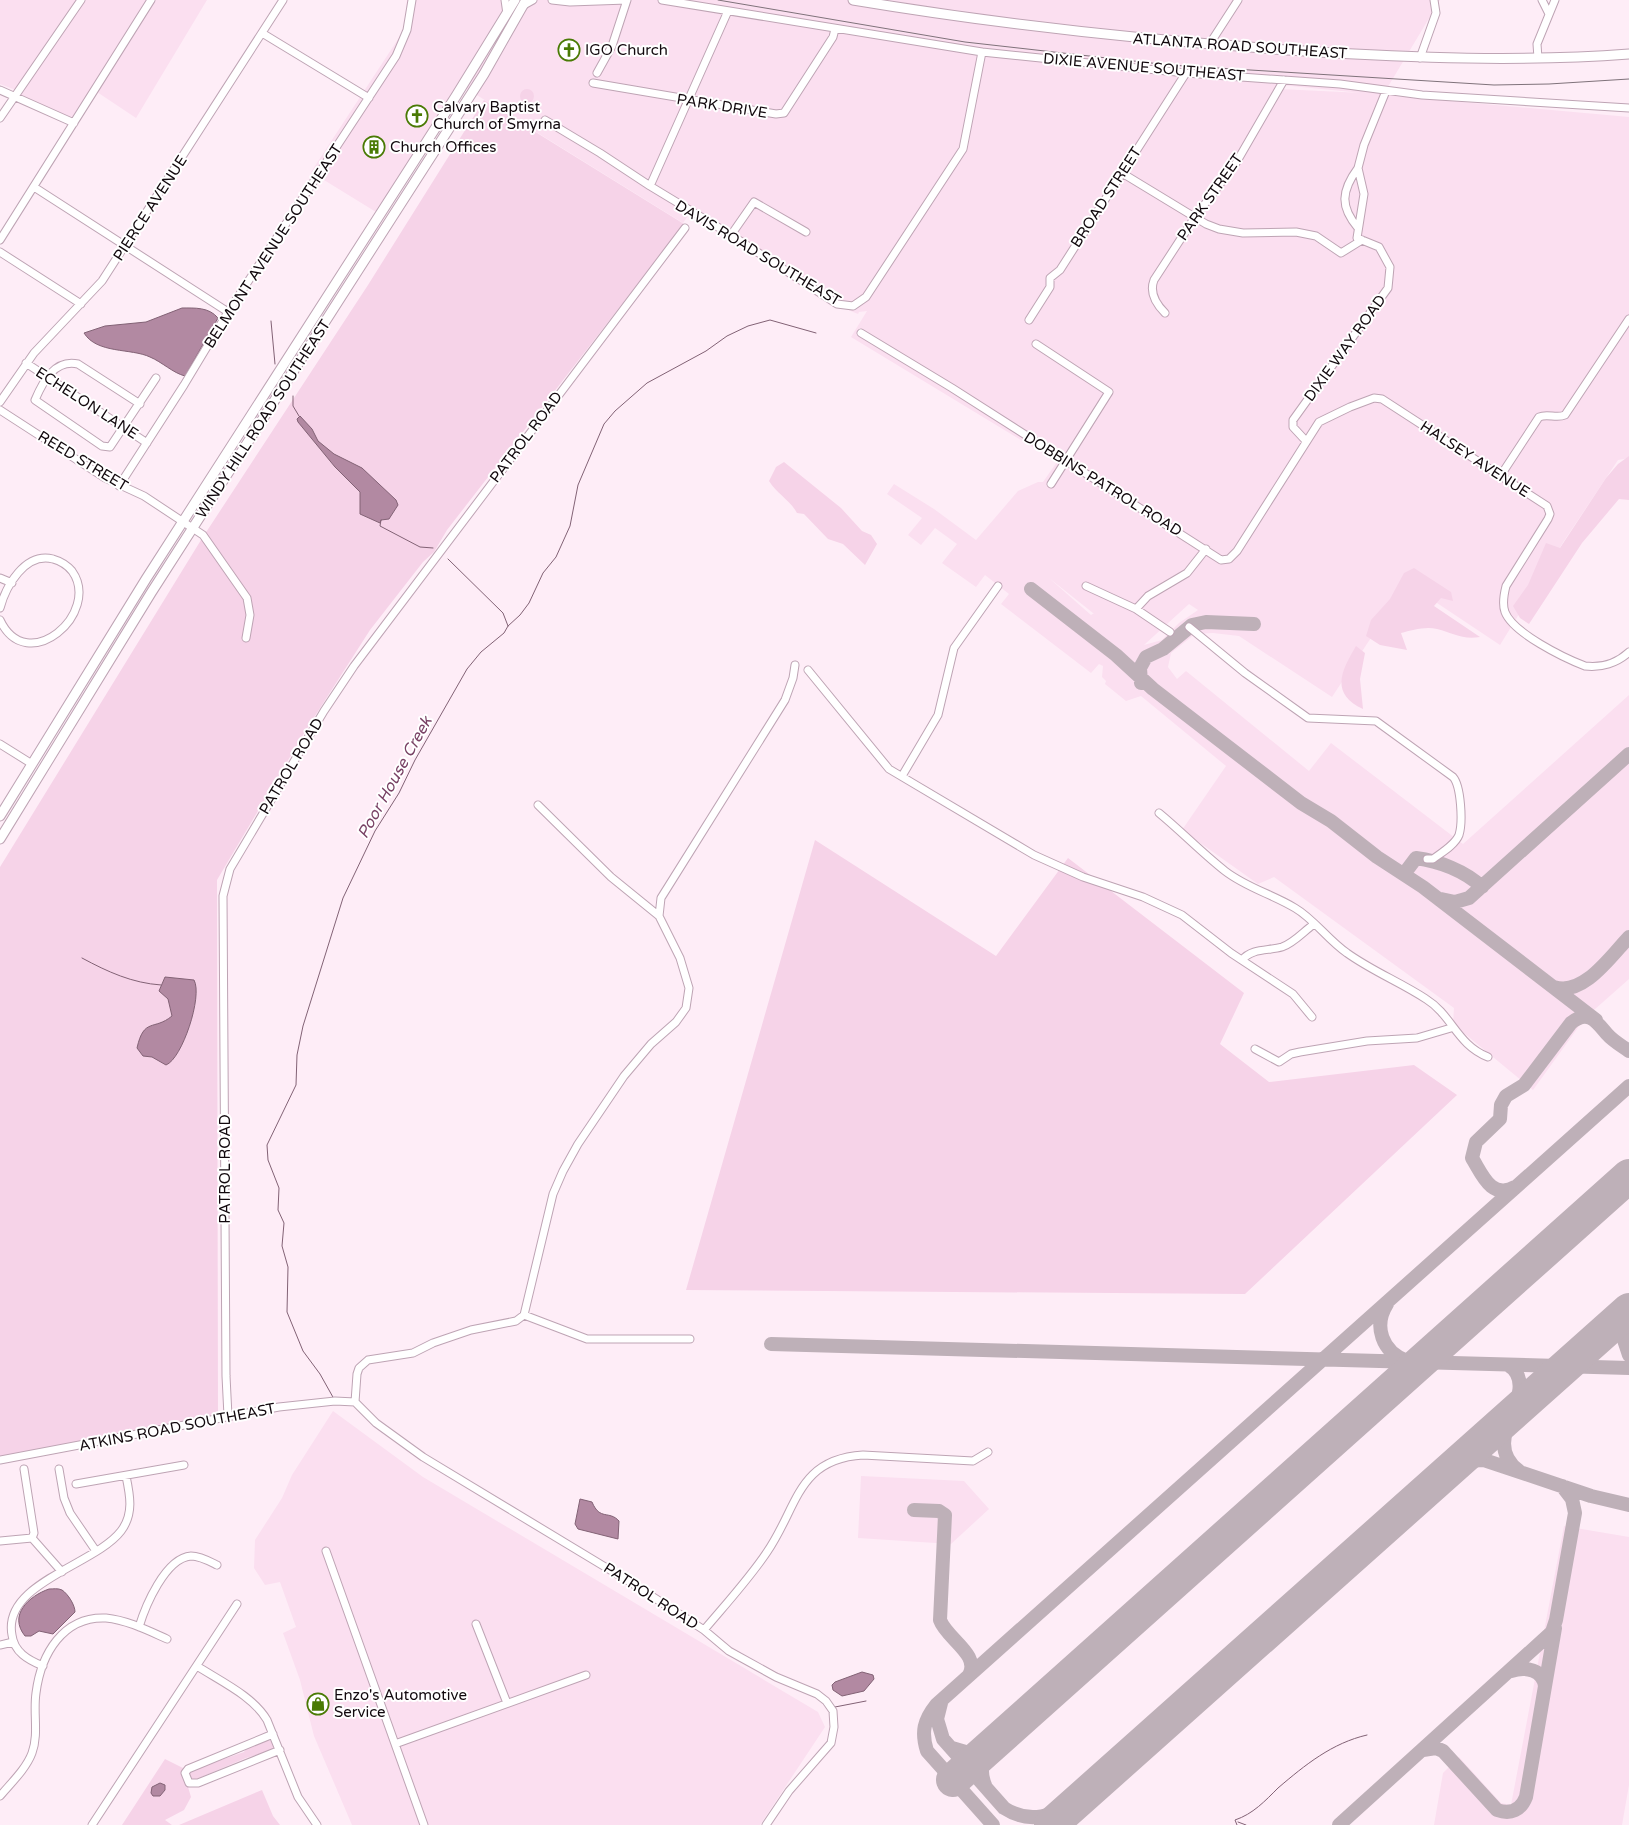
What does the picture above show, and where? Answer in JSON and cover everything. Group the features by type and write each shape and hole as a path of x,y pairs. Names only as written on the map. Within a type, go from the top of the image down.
{"main road":[{"name":"WINDY HILL ROAD SOUTHEAST","path":"0,816 184,521 515,0"},
{"name":"ATLANTA ROAD SOUTHEAST","path":"853,0 888,3 1050,29 1209,45 1420,58 1538,58 1629,54"},
{"name":"WINDY HILL ROAD SOUTHEAST","path":"0,839 193,527 484,74 525,2"}],"street":[{"path":"0,118 77,3 81,0"},
{"path":"0,240 151,0"},
{"name":"PIERCE AVENUE","path":"0,402 26,364 55,330 100,285 283,0"},
{"name":"BELMONT AVENUE SOUTHEAST","path":"119,486 228,312 401,47 412,0"},
{"path":"505,0 507,15"},
{"path":"525,2 533,0"},
{"path":"552,0 627,0 612,46 597,73"},
{"name":"DIXIE AVENUE SOUTHEAST","path":"662,0 982,52 1186,73 1340,84 1422,95 1629,108"},
{"path":"1209,45 1238,0"},
{"path":"1420,58 1436,13 1434,0"},
{"path":"1542,0 1549,14"},
{"path":"1538,58 1537,44 1555,0"},
{"path":"650,186 728,11"},
{"name":"PARK DRIVE","path":"593,83 688,101 776,114 784,113 833,37 835,29"},
{"path":"262,33 369,98"},
{"name":"DAVIS ROAD SOUTHEAST","path":"545,120 731,235 837,304 853,306 866,297 963,149 982,52"},
{"name":"BROAD STREET","path":"1030,320 1050,288 1050,278 1060,270 1186,73"},
{"name":"PARK STREET","path":"1165,313 1158,306 1152,286 1194,217 1236,163 1284,80"},
{"path":"0,90 74,124"},
{"path":"1358,228 1348,215 1344,198 1348,181 1358,168 1364,145 1386,91"},
{"path":"1358,168 1364,194 1357,238 1362,240"},
{"path":"1122,173 1206,224 1230,231 1296,232 1316,236 1341,253 1362,240"},
{"path":"34,188 228,312"},
{"path":"731,235 754,202 806,232"},
{"name":"PATROL ROAD","path":"228,1416 226,1376 222,896 230,869 319,719 354,666 685,228"},
{"name":"DIXIE WAY ROAD","path":"1306,441 1293,427 1293,420 1388,288 1390,267 1383,254 1379,247 1362,240"},
{"path":"0,252 81,304"},
{"path":"1501,476 1539,417 1548,415 1561,417 1565,415 1629,319"},
{"name":"DOBBINS PATROL ROAD","path":"861,332 986,409 1221,560"},
{"path":"1036,344 1109,392 1051,484"},
{"path":"140,404 78,364 65,362 55,367 35,400 102,446 110,447 140,404 156,378"},
{"name":"ECHELON LANE","path":"26,364 147,443"},
{"name":"HALSEY AVENUE","path":"1221,560 1229,559 1237,551 1320,422 1374,398 1382,399 1547,506 1550,514 1506,586 1504,606 1510,620 1542,644 1585,666 1592,667 1615,662 1629,652"},
{"name":"REED STREET","path":"0,410 119,486 144,496 184,521 210,542 245,594 250,615 246,638"},
{"path":"1136,609 1148,596 1187,573 1206,549"},
{"path":"0,608 22,569 33,560 47,558 55,560 63,563 73,573 79,592 79,600 67,622 48,640 39,643 22,642 10,636 0,620"},
{"path":"0,578 12,584"},
{"path":"902,776 938,715 954,648 998,586"},
{"path":"1086,586 1136,609 1170,632"},
{"path":"1189,627 1245,673 1308,718 1376,721 1453,777 1458,784 1460,796 1459,834 1453,842 1433,859 1427,859"},
{"path":"659,916 659,903 665,889 785,700 793,678 795,665"},
{"path":"808,670 884,764 1034,855 1083,877 1143,896 1182,915 1242,960 1293,994 1312,1016"},
{"path":"0,744 32,764"},
{"path":"355,1402 356,1379 359,1368 368,1360 413,1353 433,1343 470,1330 516,1321 524,1315 553,1194 563,1171 578,1144 624,1076 652,1044 676,1022 686,1008 689,998 686,976 680,958 659,916 612,877 538,805"},
{"path":"1159,813 1242,884 1294,907 1357,960 1431,1003 1472,1050 1488,1057"},
{"path":"1242,960 1254,952 1282,947 1291,943 1314,924"},
{"path":"1256,1049 1279,1062 1291,1054 1300,1052 1367,1041 1417,1038 1451,1028"},
{"path":"524,1315 587,1339 690,1339"},
{"name":"ATKINS ROAD SOUTHEAST","path":"0,1460 289,1406 335,1401 355,1402"},
{"name":"PATROL ROAD","path":"355,1402 376,1423 423,1457 630,1582 704,1630 729,1651 776,1676 817,1694 833,1711 834,1727 831,1742 789,1791 766,1825"},
{"path":"704,1630 766,1554 803,1484 822,1465 845,1456 854,1455 973,1461 988,1452"},
{"path":"76,1484 184,1465"},
{"path":"24,1468 34,1532 32,1538"},
{"path":"59,1469 64,1498 70,1513 96,1551"},
{"path":"42,1666 26,1658 13,1642 11,1619 16,1608 34,1589 116,1537 128,1518 130,1496 126,1476"},
{"path":"0,1541 32,1538"},
{"path":"32,1538 62,1572"},
{"path":"326,1551 424,1825"},
{"path":"139,1627 148,1604 161,1581 178,1562 190,1556 203,1558 217,1565"},
{"path":"92,1825 237,1604"},
{"path":"0,1796 31,1755 35,1734 36,1690 42,1666 58,1637 79,1622 107,1618 139,1627 167,1640"},
{"path":"476,1624 507,1703"},
{"path":"0,1645 13,1642"},
{"path":"197,1666 255,1705 265,1716 301,1803 317,1825"},
{"path":"395,1744 586,1675"},
{"path":"272,1734 188,1769 185,1773 186,1778 190,1783 198,1783 280,1750"}],"shaded area":[{"path":"0,0 207,0 136,118 94,90 70,126 13,89 0,84"},
{"path":"407,0 1440,0 1383,95 1629,117 1629,458 1618,460 1564,541 1500,645 1407,583 1332,697 1239,636 1213,633 1195,634 1171,653 1168,667 1177,679 1186,671 1309,771 1331,743 1463,844 1629,695 1629,979 1585,1018 1533,1090 1453,1024 1454,1008 1274,877 1258,884 1182,830 1226,766 1141,696 1126,701 1105,684 1106,681 1102,677 1103,666 1099,664 1091,673 1001,604 1009,594 985,575 976,587 942,563 957,544 935,528 921,545 908,535 922,518 887,494 894,484 934,509 976,540 1018,491 1038,482 1043,482 1057,462 851,337 867,311 859,312 858,314 819,298 690,213 683,223 459,84 376,212 311,172 404,30","holes":["1281,85 1361,93 1279,89","1049,578 1093,613 1094,613 1091,615","1189,604 1198,610 1179,623 1162,640 1144,645"]},
{"path":"527,89 532,91 534,96 532,101 527,103 522,101 520,96 522,91"},
{"path":"484,100 684,224 447,530 434,552 423,562 370,630 306,730 217,880 218,1416 0,1457 0,867 201,540 368,285"},
{"path":"182,308 206,310 218,318 185,376 142,354 97,344 84,333 105,326 146,322"},
{"path":"300,416 312,429 318,441 334,454 362,468 396,500 398,505 389,519 381,520 380,523 360,514 360,492 335,467 298,422 297,419"},
{"path":"1629,456 1629,500 1619,499 1582,543 1529,624 1520,618 1513,606 1528,585 1546,543 1560,548 1606,478 1618,464"},
{"path":"784,462 841,508 862,531 871,535 877,544 865,565 843,544 828,539 804,514 797,513 791,504 772,486 769,481 776,467"},
{"path":"1414,568 1451,592 1453,601 1441,598 1434,606 1480,637 1463,637 1433,628 1419,629 1401,633 1407,650 1380,645 1366,636 1371,620 1390,599 1404,573"},
{"path":"1356,646 1365,653 1360,679 1363,709 1352,703 1346,696 1341,680 1346,664"},
{"path":"815,840 996,956 1068,858 1244,993 1220,1044 1269,1082 1414,1065 1457,1095 1245,1294 686,1290"},
{"path":"165,977 194,980 196,988 193,1012 184,1040 172,1060 166,1065 152,1057 143,1056 137,1048 146,1028 172,1016 168,999 159,991"},
{"path":"333,1411 423,1477 818,1712 825,1727 760,1825 352,1825 314,1736 300,1680 283,1633 296,1627 280,1582 265,1585 254,1568 255,1540 282,1498 292,1475"},
{"path":"861,1476 964,1481 989,1509 951,1544 858,1538"},
{"path":"580,1499 592,1502 598,1511 612,1516 619,1521 618,1539 578,1529 575,1524"},
{"path":"1564,1526 1629,1537 1629,1785 1622,1825 1434,1825 1443,1773 1459,1757 1501,1803 1511,1805"},
{"path":"49,1589 62,1590 69,1597 75,1612 53,1634 39,1631 31,1636 25,1636 20,1628 19,1621 23,1607 34,1596"},
{"path":"862,1672 873,1675 874,1679 864,1691 842,1696 833,1690 832,1685 835,1682"},
{"path":"267,1740 272,1741 274,1745 272,1750 246,1758 192,1781 188,1787 191,1797 184,1810 165,1820 172,1825 122,1825 165,1759 189,1771 244,1752 247,1747"},
{"path":"160,1783 165,1785 165,1790 160,1796 153,1796 151,1793 152,1787"},
{"path":"262,1790 273,1816 280,1825 179,1825"}],"waterway":[{"name":"Poor House Creek","path":"334,1399 320,1374 303,1351 287,1312 288,1267 282,1246 284,1223 278,1210 279,1188 268,1160 267,1145 296,1085 297,1055 303,1026 343,898 375,831 399,793 415,760 467,669 481,652 504,633 508,626 520,615 529,603 543,573 556,557 570,526 578,485 604,424 615,411 647,383 706,351 727,336 748,326 770,320 816,333"},
{"path":"271,321 275,364"},
{"path":"293,396 293,406 299,416"},
{"path":"381,520 380,526 420,547 433,548"},
{"path":"448,559 503,613 508,626"},
{"path":"82,958 120,976 140,982 161,985"},
{"path":"835,1707 866,1701"},
{"path":"1237,1825 1235,1820 1258,1807 1309,1763 1342,1743 1367,1735"},
{"path":"1238,1822 1246,1825"}],"taxiway":[{"path":"1031,589 1116,655 1153,689 1301,803 1331,821 1377,857 1423,887 1596,1020"},
{"path":"1141,683 1140,668 1146,657 1163,649 1192,625 1206,622 1254,624"},
{"path":"1441,899 1455,902 1469,898 1629,754"},
{"path":"1404,874 1416,858 1425,859 1443,864 1460,872 1482,887"},
{"path":"1554,987 1565,989 1586,981 1605,964 1629,937"},
{"path":"1515,1187 1507,1190 1493,1188 1484,1178 1472,1158 1476,1142 1500,1119 1501,1105 1506,1096 1524,1085 1571,1023 1582,1017 1591,1018 1612,1039 1629,1051"},
{"path":"993,1825 927,1751 924,1738 925,1726 936,1705 1629,1086"},
{"path":"1387,1304 1381,1321 1382,1337 1391,1351 1407,1361"},
{"path":"1629,1313 1622,1334 1629,1355"},
{"path":"771,1344 1629,1368"},
{"path":"1558,1365 1578,1355"},
{"path":"1508,1365 1518,1375 1520,1389 1510,1415"},
{"path":"1517,1410 1508,1426 1504,1442 1507,1457 1519,1471"},
{"path":"1451,1469 1466,1461 1484,1460 1591,1496 1629,1505"},
{"path":"1339,1825 1552,1632 1556,1620 1575,1513 1572,1499 1562,1486"},
{"path":"914,1510 939,1511 945,1515 940,1620 943,1627 967,1654 971,1668 969,1675"},
{"path":"1423,1750 1436,1748 1443,1751 1497,1810 1511,1812 1518,1808 1526,1797 1555,1628"},
{"path":"1511,1671 1522,1669 1533,1671 1541,1676 1545,1686"},
{"path":"941,1703 937,1719 943,1739 1004,1808 1023,1816 1042,1816 1051,1814 1079,1800"},
{"path":"952,1748 969,1753 991,1746"},
{"path":"985,1785 982,1765 985,1755 991,1746"},
{"path":"1063,1825 1077,1803"}],"runway":[{"path":"953,1780 1629,1176"},
{"path":"1051,1825 1629,1310"}],"railway":[{"path":"718,0 965,42 1169,65 1494,85 1629,79"}],"place":[{"name":"IGO Church","path":"569,50"},
{"name":"Calvary Baptist Church of Smyrna","path":"417,116"},
{"name":"Church Offices","path":"374,147"},
{"name":"Enzo's Automotive Service","path":"318,1704"}]}
